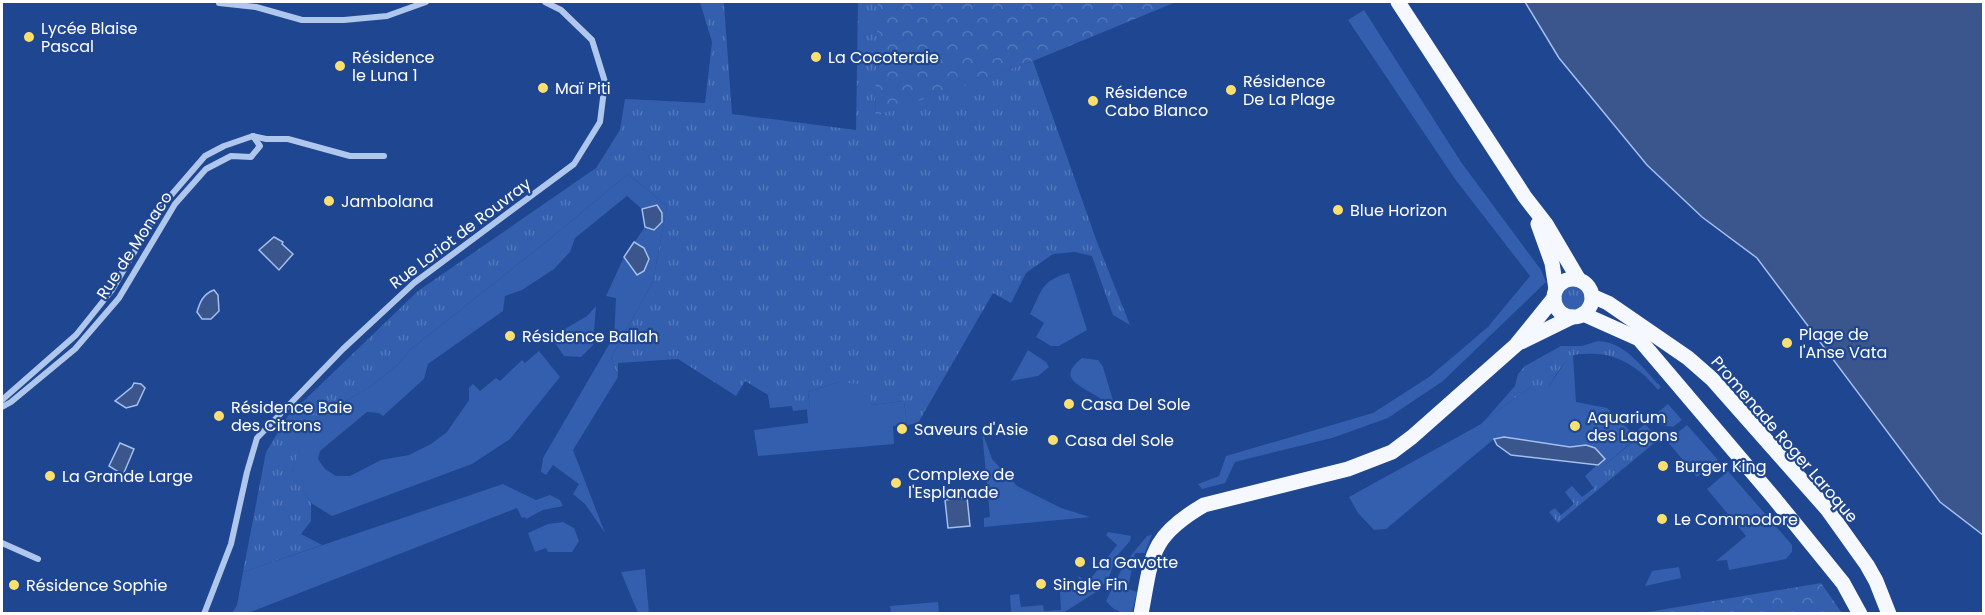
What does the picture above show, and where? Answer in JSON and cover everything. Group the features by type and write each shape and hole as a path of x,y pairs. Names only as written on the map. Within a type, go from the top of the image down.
{"main road":[{"path":"1398,2 1525,197 1546,224 1579,280"},
{"path":"1525,197 1544,238 1552,263 1557,308 1564,315 1577,315 1639,339 1843,583 1860,614"},
{"path":"1141,614 1148,569 1156,549 1162,537 1186,515 1204,505 1348,469 1392,452 1516,345 1563,281 1572,278 1589,287 1592,296 1590,307 1516,345"},
{"name":"Promenade Roger Laroque","path":"1592,296 1608,303 1688,358 1712,378 1827,509 1872,573 1889,614"}],"street":[{"path":"219,3 256,7 302,20 344,20 387,16 426,2"},
{"name":"Rue Loriot de Rouvray","path":"204,614 231,544 257,438 343,349 414,282 574,164 600,122 605,82 592,40 561,10 545,2"},
{"name":"Rue de Monaco","path":"2,400 76,335 112,290 160,208 205,156 224,146 253,136 266,139 288,139 350,156 384,156"},
{"name":"Rue de Monaco","path":"2,407 75,349 119,298 174,204 206,169 231,156 251,157 260,146 253,136"},
{"path":"2,543 38,559"}],"green space":[{"path":"700,2 723,2 724,4 732,114 856,130 858,2 879,2 875,115 1033,61 1097,242 1130,325 1113,315 1092,256 1075,252 1053,254 1026,273 1011,303 993,293 918,423 907,425 904,401 871,405 839,382 808,392 810,409 793,411 792,406 770,408 768,395 745,381 736,396 678,359 618,363 618,377 611,358 653,281 667,206 628,174 411,349 396,366 371,386 336,407 292,471 311,503 311,521 301,534 322,545 243,572 266,452 288,416 418,291 596,168 620,130 625,99 705,103 712,42"},
{"path":"878,2 1176,2 1033,61 875,116"},
{"path":"1364,10 1461,162 1541,270 1546,282 1443,381 1388,418 1332,438 1235,462 1225,483 1202,489 1198,484 1219,476 1226,456 1373,413 1429,377 1488,327 1530,276 1455,179 1348,20"},
{"path":"628,174 667,206 653,281 611,358 618,377 573,450 605,533 585,504 573,494 579,484 553,465 546,475 541,472 543,458 614,336 616,298 606,296 624,257 645,227 642,209 627,196 575,238 570,252 554,269 522,290 505,296 503,311 428,364 424,379 383,416 379,413 367,412 320,451 318,459 325,469 336,476 350,476 381,460 409,455 431,444 447,432 469,400 469,388 473,384 480,391 496,378 500,381 522,360 525,363 539,351 560,377 510,439 472,464 332,516 311,503 292,472 300,446 336,407 371,386 396,366 411,349"},
{"path":"1069,273 1087,330 1059,346 1051,346 1036,337 1044,323 1030,314 1040,293 1048,283"},
{"path":"1573,278 1586,284 1592,297 1586,310 1573,316 1560,310 1554,297 1560,284"},
{"path":"596,306 593,345 581,357 564,356 551,337 587,316"},
{"path":"1598,341 1617,346 1625,351 1661,387 1658,390 1644,375 1617,358 1597,354 1577,354 1565,362 1547,390 1532,386 1486,419 1515,386 1518,374 1525,366 1561,346 1582,346"},
{"path":"1028,350 1046,362 1049,367 1038,376 1011,381"},
{"path":"1573,355 1576,402 1607,408 1633,434 1635,439 1599,470 1596,466 1604,459 1586,445 1570,447 1504,437 1494,439 1386,529 1374,530 1358,513 1349,497 1481,424 1532,386 1540,385 1547,389 1567,359"},
{"path":"1082,358 1098,360 1103,367 1114,404 1110,407 1072,380 1071,370"},
{"path":"839,382 868,385 871,405 904,401 907,425 893,426 894,444 758,456 754,430 808,423 807,409 810,409 808,392"},
{"path":"1668,404 1682,420 1673,427 1656,421 1657,413"},
{"path":"1645,424 1659,439 1558,523 1549,512 1555,508 1561,515 1574,504 1565,492 1572,486 1582,497 1594,488 1585,476 1596,466 1600,469 1635,440 1633,434"},
{"path":"1687,425 1718,460 1697,477 1667,441"},
{"path":"982,431 992,459 1017,486 1061,508 1090,517 984,527 984,518 990,517"},
{"path":"1728,471 1792,545 1792,552 1786,559 1729,570 1727,560 1716,561 1746,536 1707,489"},
{"path":"503,484 536,500 550,495 560,500 563,506 543,510 526,519 522,518 517,508 248,613 232,613 237,605 243,572"},
{"path":"563,522 574,528 579,541 572,552 548,552 546,548 535,552 528,533 548,524"},
{"path":"1108,532 1131,536 1130,541 1116,557 1108,580 1096,592 1063,613 1011,613 1010,595 1019,594 1021,607 1043,605 1044,611 1061,610 1060,592 1080,581 1078,576 1088,582 1117,545 1106,535"},
{"path":"1152,535 1145,553 1135,553 1128,589 1137,592 1132,613 1117,611 1106,601 1124,564 1147,536"},
{"path":"1679,567 1681,578 1645,586 1652,571"},
{"path":"645,569 649,613 638,613 621,572"},
{"path":"1821,583 1842,613 1648,612"},
{"path":"938,602 939,613 891,613 890,606"}],"shaded area":[{"path":"1525,2 1983,2 1983,535 1940,502 1757,258 1702,217 1647,165 1559,58"},
{"path":"657,205 662,213 662,222 654,230 645,227 642,209"},
{"path":"274,237 283,242 282,244 293,254 279,270 259,250"},
{"path":"634,242 644,248 649,259 644,271 637,275 624,257"},
{"path":"214,290 218,295 219,311 211,319 202,319 197,312 199,305 205,296"},
{"path":"134,383 141,384 145,388 137,405 126,408 115,401"},
{"path":"1504,437 1570,447 1586,445 1595,448 1605,459 1598,465 1511,455 1497,445 1494,439"},
{"path":"120,443 134,449 123,475 109,466"},
{"path":"967,497 970,526 948,528 945,500"}],"place":[{"name":"Lycée Blaise Pascal","path":"29,37"},
{"name":"La Cocoteraie","path":"816,57"},
{"name":"Résidence le Luna 1","path":"340,66"},
{"name":"Maï Piti","path":"543,88"},
{"name":"Résidence De La Plage","path":"1231,90"},
{"name":"Résidence Cabo Blanco","path":"1093,101"},
{"name":"Jambolana","path":"329,201"},
{"name":"Blue Horizon","path":"1338,210"},
{"name":"Résidence Ballah","path":"510,336"},
{"name":"Plage de l'Anse Vata","path":"1787,343"},
{"name":"Casa Del Sole","path":"1069,404"},
{"name":"Résidence Baie des Citrons","path":"219,416"},
{"name":"Aquarium des Lagons","path":"1575,426"},
{"name":"Saveurs d'Asie","path":"902,429"},
{"name":"Casa del Sole","path":"1053,440"},
{"name":"Burger King","path":"1663,466"},
{"name":"La Grande Large","path":"50,476"},
{"name":"Complexe de l'Esplanade","path":"896,483"},
{"name":"Le Commodore","path":"1662,519"},
{"name":"La Gavotte","path":"1080,562"},
{"name":"Single Fin","path":"1041,584"},
{"name":"Résidence Sophie","path":"14,585"}]}
